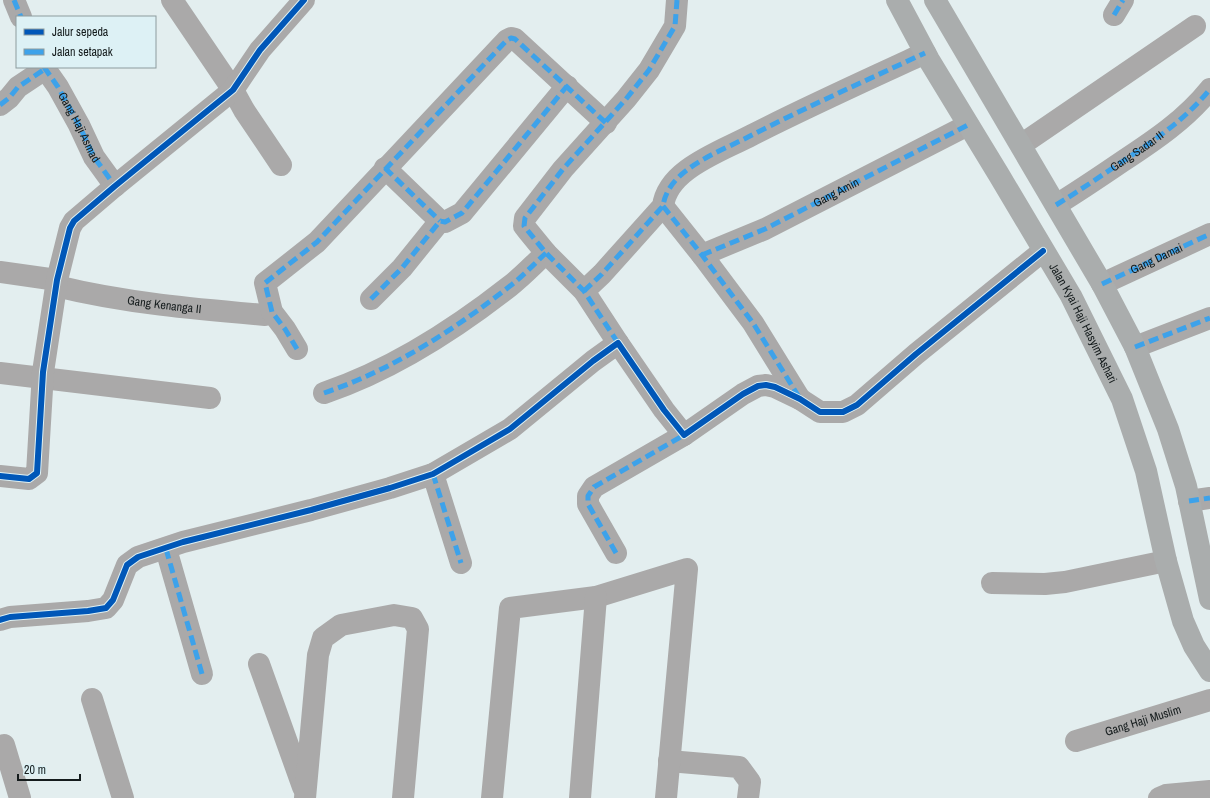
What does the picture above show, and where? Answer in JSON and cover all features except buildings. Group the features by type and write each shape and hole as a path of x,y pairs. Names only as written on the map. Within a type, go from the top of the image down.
{"main road":[{"name":"Jalan Kyai Haji Hasyim Ashari","path":"897,0 925,52 1075,303 1122,399 1146,471 1166,561 1183,621 1194,646 1210,671"},
{"path":"935,0 1102,284 1135,347 1168,429 1200,500 1210,599"}],"street":[{"path":"14,0 21,16"},
{"path":"172,0 233,90 244,110 281,165"},
{"path":"0,476 29,479 37,473 43,377 57,283 70,228 78,217 233,90 260,50 304,0"},
{"path":"677,0 675,26 649,70 606,123 563,169 525,218 524,226 546,253 584,291 664,410 684,435"},
{"path":"1021,145 1195,26"},
{"path":"297,349 285,329 272,312 265,285 267,281 317,242 507,40 511,38 515,39 606,123"},
{"path":"584,291 602,274 662,206 664,196 670,187 687,170 706,158 768,126 925,52"},
{"path":"0,105 9,98 18,87 45,68"},
{"name":"Gang Haji Asmad","path":"45,68 76,118 94,157 115,186"},
{"path":"385,168 440,221 445,222 462,213 567,86"},
{"name":"Gang Sadar II","path":"1056,205 1160,137 1181,120 1210,89"},
{"name":"Gang Amin","path":"702,255 765,229 968,125"},
{"path":"662,206 702,255 753,323 800,399"},
{"path":"371,299 402,268 440,221"},
{"name":"Gang Damai","path":"1102,284 1210,234"},
{"path":"616,554 588,504 588,496 594,487 684,435 743,394 758,386 766,385 775,387 800,399 820,412 843,412 857,405 916,354 1043,250"},
{"path":"324,393 351,384 398,360 457,325 511,285 546,253"},
{"name":"Gang Kenanga II","path":"0,272 57,283 125,300 265,316 272,312"},
{"path":"1135,347 1210,318"},
{"path":"0,620 10,617 88,611 106,608 113,600 127,565 138,557 154,551 166,549 183,542 311,510 390,488 433,474 463,455 510,429 593,361 618,343"},
{"path":"0,373 210,398"},
{"path":"433,474 461,563"},
{"path":"166,549 202,674"},
{"path":"992,583 1045,584 1065,582 1166,561"},
{"path":"492,798 510,608 596,596 687,569 666,798"},
{"path":"580,798 596,596"},
{"path":"305,796 318,655 323,638 341,626 394,615 412,618 418,628 403,798"},
{"path":"259,664 305,796"},
{"path":"92,699 124,798"},
{"name":"Gang Haji Muslim","path":"1076,740 1210,700"},
{"path":"4,745 20,798"},
{"path":"669,761 738,767 750,782 748,798"},
{"path":"1159,798 1166,795 1210,791"}],"marked path":[{"path":"14,0 21,16"},
{"path":"618,343 584,291 546,253 524,226 525,218 563,169 626,99 649,70 675,26 677,0"},
{"path":"1114,15 1123,0"},
{"path":"297,349 285,329 272,312 265,283 317,242 507,40 511,38 515,39 606,123"},
{"path":"584,291 602,274 663,206 668,190 675,181 695,165 719,151 925,53"},
{"path":"45,68 58,87 79,125 94,157 115,186"},
{"path":"0,105 9,98 18,87 45,69"},
{"path":"371,299 402,268 440,221 445,222 462,213 567,86"},
{"path":"1056,205 1158,137 1191,110 1210,89"},
{"path":"702,255 765,229 968,125"},
{"path":"385,168 440,221"},
{"path":"663,206 753,323 799,397"},
{"path":"1102,284 1210,234"},
{"path":"324,393 374,373 422,347 489,302 524,274 546,253"},
{"path":"1135,347 1210,318"},
{"path":"616,553 588,504 588,496 594,487 684,435"},
{"path":"433,474 461,563"},
{"path":"1189,501 1210,498"},
{"path":"166,549 202,674"}],"cycle path":[{"path":"0,476 29,479 37,473 43,372 57,280 70,228 74,221 233,90 260,50 304,0"},
{"path":"0,620 10,617 88,611 106,608 113,600 127,565 138,557 183,542 311,510 390,488 433,474 510,429 593,361 618,343 664,410 684,435 743,394 758,386 766,385 775,387 800,399 820,412 843,412 857,405 916,354 1043,251"}]}
